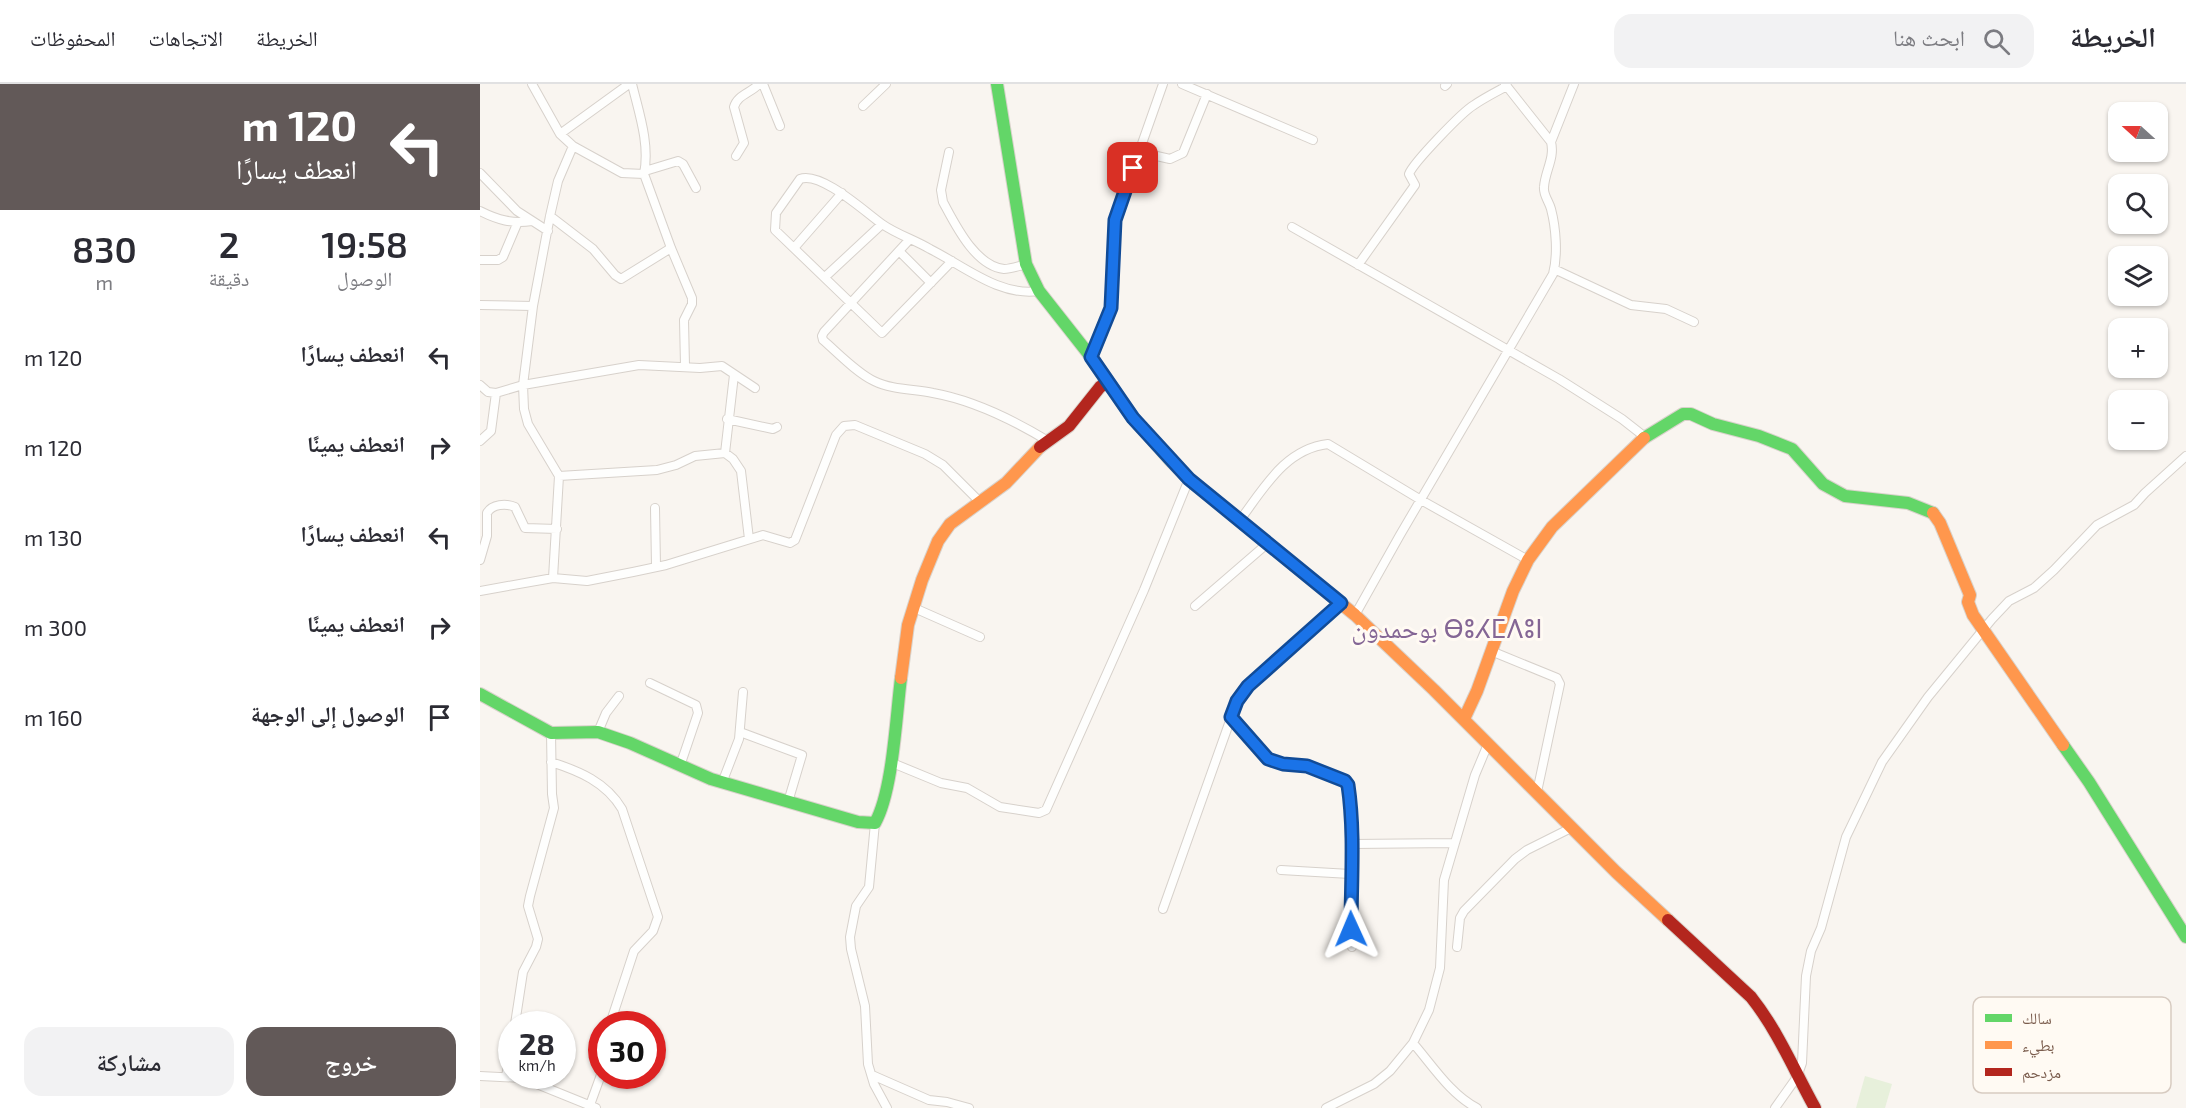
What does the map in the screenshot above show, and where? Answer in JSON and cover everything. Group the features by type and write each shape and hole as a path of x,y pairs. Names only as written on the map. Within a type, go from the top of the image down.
{"street":[{"path":"532,84 560,134 573,146 618,172 644,172 678,160 683,164 696,188"},
{"path":"560,134 630,84 644,130 644,172 671,248 692,298 692,304 684,320 685,366"},
{"path":"736,156 744,143 734,107 735,102 761,84 780,126"},
{"path":"863,106 886,84"},
{"path":"997,84 1026,264 1039,291 1091,357 1133,418 1189,479 1355,615 1616,872 1751,997 1776,1029 1797,1077 1815,1108"},
{"path":"1091,357 1111,308 1115,220 1163,84"},
{"path":"1182,84 1313,140"},
{"path":"1355,615 1554,269 1556,256 1551,210 1544,190 1552,156 1551,142 1574,84"},
{"path":"1358,265 1415,185 1409,174 1411,170 1426,151 1473,105 1506,85 1551,142"},
{"path":"1139,152 1170,159 1183,153 1206,94"},
{"path":"554,578 559,476 528,424 524,409 523,385 533,306 550,216 558,181 573,146"},
{"path":"950,152 941,194 943,202 968,247 998,268 1006,269 1026,264"},
{"path":"480,173 517,211 548,231"},
{"path":"952,261 882,333 775,230 775,218 800,179 810,177 842,194 882,224 910,239 952,261 997,285 1016,291 1039,291"},
{"path":"794,248 842,194"},
{"path":"480,211 517,224 532,221"},
{"path":"550,216 593,249 615,276 621,279 671,248"},
{"path":"480,260 498,260 503,257 517,224"},
{"path":"825,277 882,224"},
{"path":"1292,227 1509,349 1587,396 1645,437"},
{"path":"910,239 824,332 822,338 878,383 933,393 981,408 1022,425 1048,441"},
{"path":"899,251 931,283"},
{"path":"1554,269 1631,305 1666,309 1694,322"},
{"path":"480,306 533,306"},
{"path":"480,385 488,392 496,393 523,385 639,365 722,366 755,388"},
{"path":"725,453 727,419 734,375"},
{"path":"887,1108 874,1084 868,1064 865,1006 850,950 850,937 856,906 869,887 875,823 881,812 890,762 912,608 933,550 943,532 961,514 1006,483 1031,456 1078,417 1107,381"},
{"path":"480,441 491,431 496,393"},
{"path":"1464,720 1477,691 1513,591 1528,560 1552,527 1645,437 1683,414 1691,414 1713,424 1759,436 1792,449 1823,484 1845,496 1908,503 1932,512 1940,523 1970,595 1969,607 2089,782 2186,937"},
{"path":"727,419 773,429 777,427"},
{"path":"480,591 554,578 587,581 666,565 763,535 790,543 795,540 836,435 844,426 855,425 925,454 943,465 980,502"},
{"path":"1240,520 1284,463 1319,445 1332,445 1421,500 1528,560"},
{"path":"559,476 657,470 676,465 695,456 725,453 733,459 741,471 749,539"},
{"path":"1775,1108 1797,1077 1802,1064 1806,976 1811,951 1821,928 1846,837 1882,762 1928,697 2009,601 2034,588 2097,525 2134,505 2151,486 2186,456"},
{"path":"890,762 941,783 967,788 1000,807 1039,813 1046,810 1144,591 1189,479"},
{"path":"480,560 487,536 487,513 496,506 515,507 525,528 557,529"},
{"path":"655,508 656,566"},
{"path":"1195,606 1268,543"},
{"path":"1163,909 1237,701 1248,686 1341,603"},
{"path":"912,608 980,637"},
{"path":"1491,651 1559,680 1537,792"},
{"path":"650,683 696,705 698,713 680,766"},
{"path":"722,783 740,732 743,692"},
{"path":"480,694 551,733 598,732 630,743 722,783 858,822 875,823"},
{"path":"598,732 606,713 619,696"},
{"path":"1231,717 1268,759 1283,764 1307,766 1347,783 1353,844 1350,874 1352,947"},
{"path":"740,732 802,755 803,758 788,802"},
{"path":"517,1011 523,972 538,939 528,906 554,808 551,733"},
{"path":"1326,1108 1374,1084 1390,1071 1413,1043 1436,991 1440,968 1444,880 1475,775 1488,744"},
{"path":"551,762 582,773 615,797 629,830 658,917 653,931 634,951 614,1011"},
{"path":"1457,947 1460,918 1464,911 1515,859 1527,850 1571,828"},
{"path":"1353,844 1454,843"},
{"path":"1281,870 1350,874"},
{"path":"1413,1043 1455,1092 1466,1103 1477,1108"},
{"path":"872,1075 929,1100 969,1108"},
{"path":"480,1076 498,1076"},
{"path":"549,1089 593,1107 598,1089"}],"green space":[{"path":"1865,1076 1892,1084 1885,1108 1856,1108"}],"traffic: fast":[{"path":"997,84 1026,264 1039,291 1091,357 1133,418 1169,459 1189,479 1294,565"},
{"path":"1644,438 1683,414 1691,414 1713,424 1759,436 1792,449 1823,484 1845,496 1908,503 1933,513"},
{"path":"480,694 551,733 598,732 630,743 711,779 858,822 875,823 890,773 901,678"},
{"path":"2063,745 2089,782 2186,937"}],"traffic: slow":[{"path":"1464,719 1477,691 1513,591 1528,560 1552,527 1644,438"},
{"path":"901,678 908,625 922,580 938,541 950,524 1006,483 1040,447"},
{"path":"1933,513 1940,523 1970,595 1968,602 1973,615 2063,745"},
{"path":"1294,565 1355,615 1434,690 1616,872 1668,920"}],"traffic: jam":[{"path":"1040,447 1069,426 1100,387 1107,382"},
{"path":"1668,920 1751,997 1778,1037 1815,1108"}],"district":[{"name":"بوحمدون ⴱⵓⵃⵎⴷⵓⵏ","path":"1447,627"}],"route":[{"path":"1133,168 1115,220 1111,308 1091,357 1133,418 1189,479 1341,603 1248,686 1237,701 1231,717 1268,759 1283,764 1307,766 1345,781 1348,785 1353,844 1350,874 1351,929"}]}
